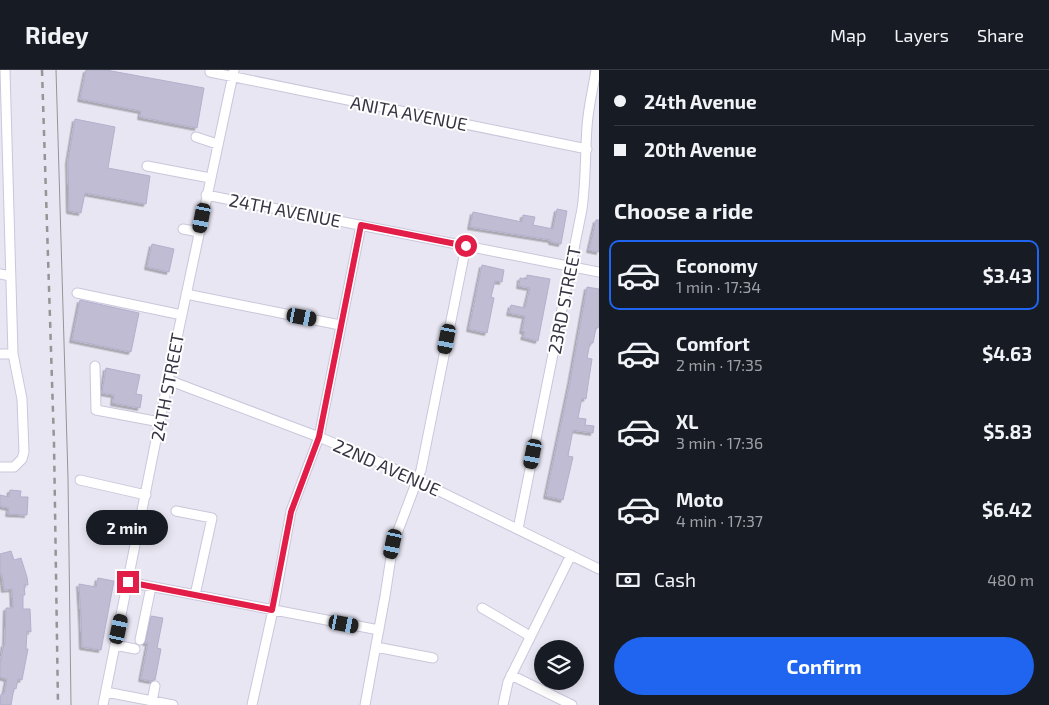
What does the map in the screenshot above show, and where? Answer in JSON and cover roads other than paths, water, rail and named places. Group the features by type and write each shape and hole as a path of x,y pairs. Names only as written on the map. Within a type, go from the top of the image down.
{"street":[{"name":"23RD STREET","path":"518,529 582,209 589,105 596,70"},
{"path":"0,467 14,467 22,459 24,452 22,399 13,354 4,175 3,72"},
{"name":"ANITA AVENUE","path":"210,72 233,73 587,149"},
{"name":"24TH STREET","path":"103,705 206,195 233,73"},
{"path":"196,137 217,144"},
{"path":"147,166 210,178"},
{"name":"24TH AVENUE","path":"206,195 599,272"},
{"path":"252,705 291,512 319,437 361,225"},
{"path":"183,229 199,232"},
{"path":"365,705 393,544 418,480 466,246"},
{"path":"0,274 10,276"},
{"path":"77,293 182,315"},
{"path":"186,294 340,325"},
{"path":"0,354 13,354"},
{"path":"95,366 96,410 160,422"},
{"name":"22ND AVENUE","path":"168,380 319,437 386,465 599,569"},
{"path":"80,480 146,495"},
{"path":"176,511 212,518 195,595"},
{"path":"503,705 511,675 571,555"},
{"path":"128,582 379,630"},
{"path":"140,640 151,587"},
{"path":"482,608 530,636"},
{"path":"116,645 134,649"},
{"path":"376,647 433,658"},
{"path":"511,675 572,705"},
{"path":"152,701 155,686"},
{"path":"106,692 173,705"}],"tram line":[{"path":"56,70 68,478 71,705"}],"railway":[{"path":"42,70 54,443 58,705"}]}
